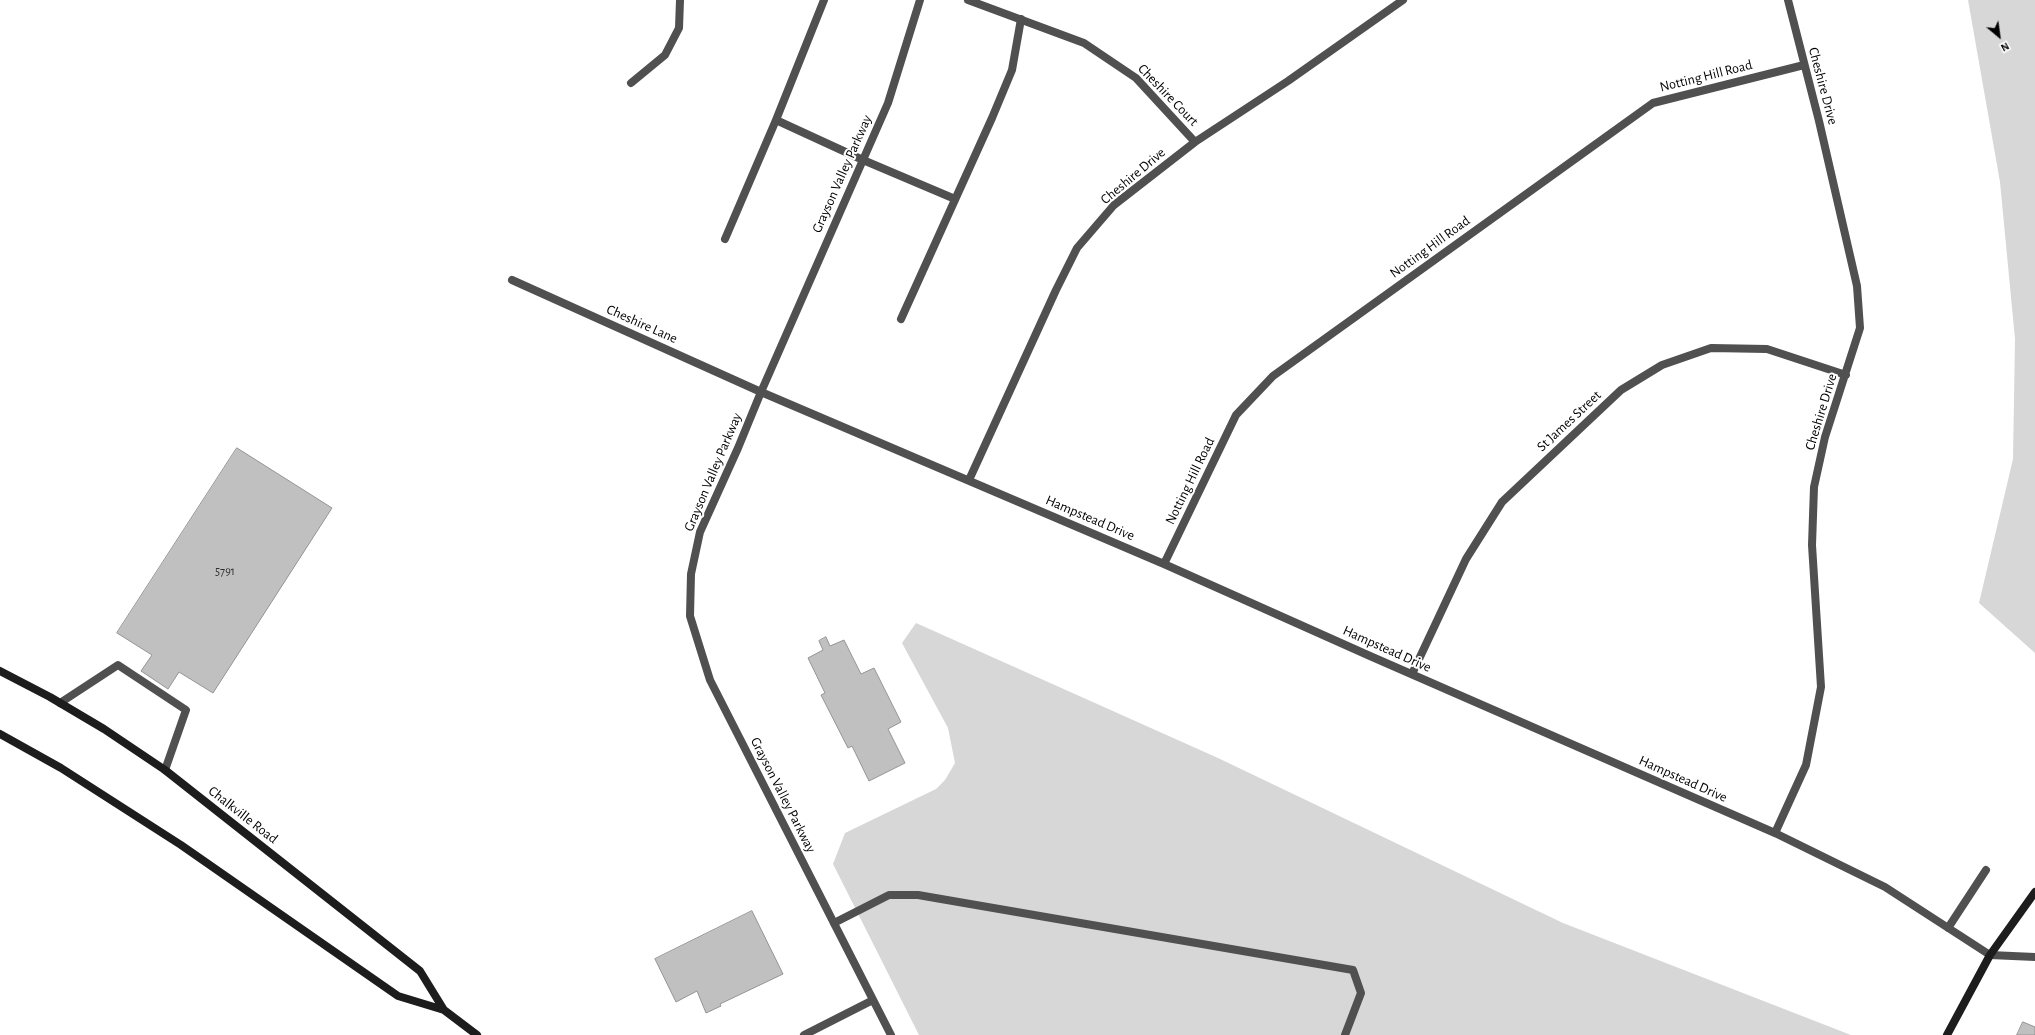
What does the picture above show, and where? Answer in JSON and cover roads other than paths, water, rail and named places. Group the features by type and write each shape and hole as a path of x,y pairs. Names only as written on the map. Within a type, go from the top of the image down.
{"main road":[{"name":"Chalkville Road","path":"0,671 60,703 104,729 165,770 420,971 444,1010"},
{"name":"Chalkville Road","path":"0,734 61,768 181,845 398,996 444,1010 477,1035"},
{"path":"1947,1035 1990,955 2035,892"}],"street":[{"path":"631,84 665,55 679,28 680,0"},
{"path":"725,239 776,120 824,0"},
{"name":"Grayson Valley Parkway","path":"891,1035 710,680 690,616 691,574 700,532 888,103 920,0"},
{"name":"Cheshire Court","path":"968,0 1084,43 1136,78 1195,142"},
{"name":"Cheshire Drive","path":"969,480 1077,248 1114,205 1195,142 1288,81 1402,0"},
{"name":"Cheshire Drive","path":"1775,833 1806,765 1821,687 1812,545 1814,488 1825,437 1860,328 1857,286 1819,121 1788,0"},
{"path":"901,319 1012,70 1020,19"},
{"name":"Notting Hill Road","path":"1164,564 1236,415 1272,376 1653,103 1804,65"},
{"path":"776,120 863,160 955,199"},
{"name":"Cheshire Lane","path":"512,280 761,392"},
{"name":"St James Street","path":"1412,674 1466,559 1502,502 1621,390 1662,365 1711,348 1767,349 1846,375"},
{"name":"Hampstead Drive","path":"761,392 1164,564 1775,833 1885,887 1990,955"},
{"path":"60,703 118,666 186,710 165,770"},
{"path":"1948,928 1986,870"},
{"path":"834,923 888,896 918,895 1352,970 1361,994 1345,1035"},
{"path":"1990,955 2035,957"},
{"path":"804,1035 873,1000"}]}
